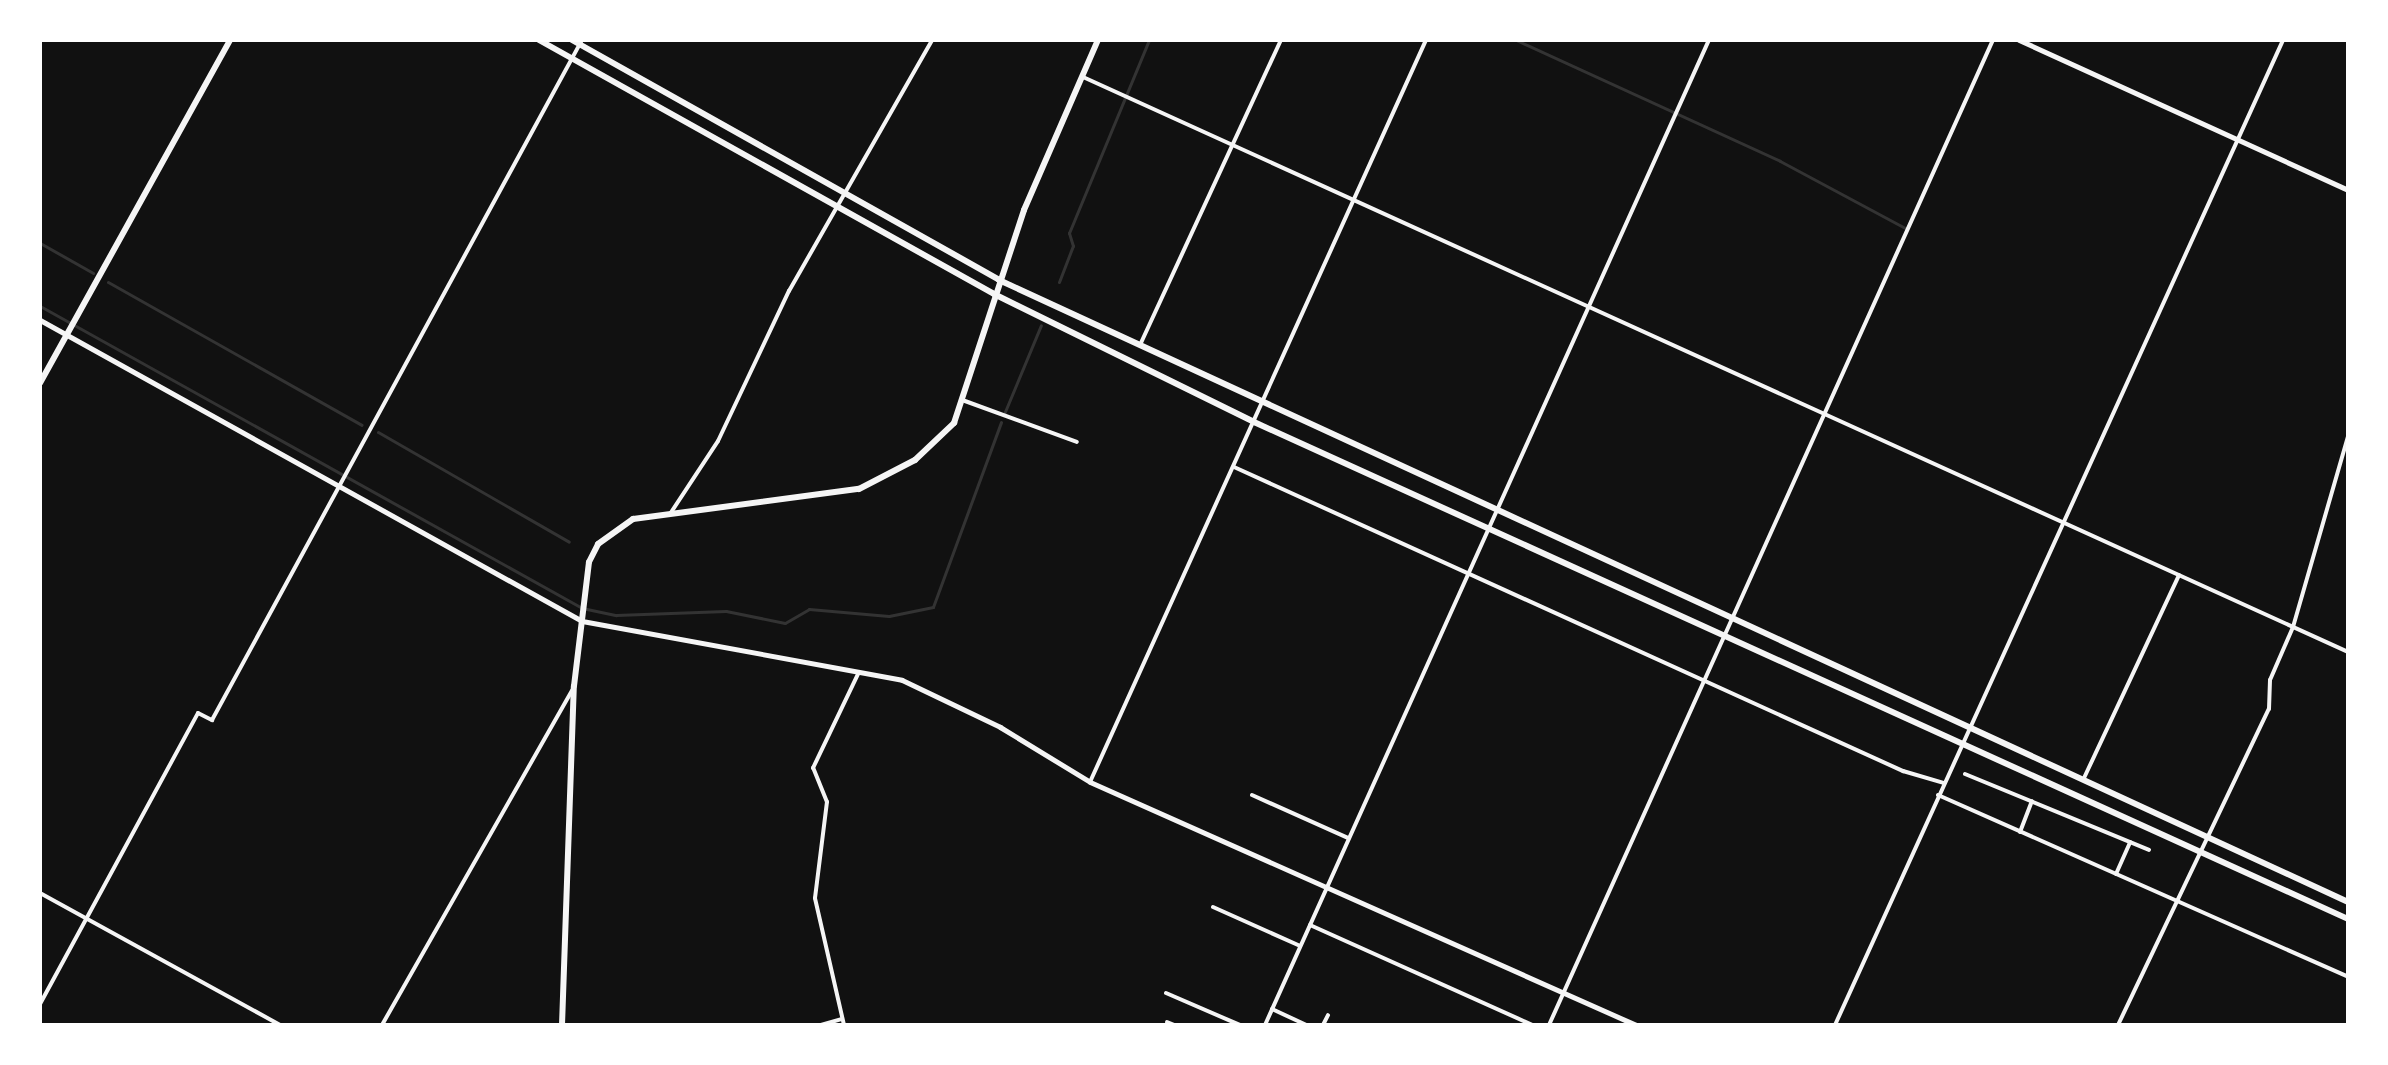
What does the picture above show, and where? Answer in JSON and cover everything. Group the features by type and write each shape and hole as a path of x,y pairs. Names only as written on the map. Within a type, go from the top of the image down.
{"main road":[{"path":"40,383 230,40"},
{"path":"539,40 994,294 1254,422 2199,847 2348,919"},
{"path":"572,40 581,42 999,280 1263,399 1496,510 2207,832 2348,902"},
{"path":"562,1025 574,686 589,562 614,529 670,514 859,489 915,460 954,423 965,401 999,280 1098,40"}],"street":[{"path":"670,514 718,441 789,291 848,194 932,40"},
{"path":"1140,345 1281,40"},
{"path":"1090,782 1426,40"},
{"path":"1265,1025 1709,40"},
{"path":"1549,1025 1993,40"},
{"path":"2019,40 2348,190"},
{"path":"1835,1025 2061,521 2283,40"},
{"path":"40,1004 89,920 198,713 212,720 581,42"},
{"path":"1082,77 2348,652"},
{"path":"40,320 582,621 861,670 902,680 1090,782 1328,885 1636,1025"},
{"path":"965,401 1077,442"},
{"path":"2118,1025 2173,900 2269,709 2270,680 2293,627 2348,437"},
{"path":"1234,466 1944,783"},
{"path":"2084,778 2179,575"},
{"path":"821,1025 843,1022 815,898 827,802 813,768 861,670"},
{"path":"382,1025 574,686"},
{"path":"1965,774 2149,850"},
{"path":"1252,795 1349,838"},
{"path":"1938,795 2348,977"},
{"path":"2020,832 2032,801"},
{"path":"2116,874 2130,842"},
{"path":"40,893 280,1025"},
{"path":"1213,907 1300,946"},
{"path":"1310,925 1533,1025"},
{"path":"1166,993 1240,1025"},
{"path":"1272,1009 1307,1025"},
{"path":"1323,1025 1328,1015"},
{"path":"1167,1022 1174,1025"}],"waterway":[{"path":"1059,282 1073,246 1069,233 1149,40"},
{"path":"1516,40 1780,161 1907,229"},
{"path":"40,243 93,273"},
{"path":"108,282 362,425"},
{"path":"40,306 582,608 616,615 726,611 785,623 809,609 889,616 933,607 1001,422"},
{"path":"1004,414 1041,325"},
{"path":"378,432 569,542"}]}
